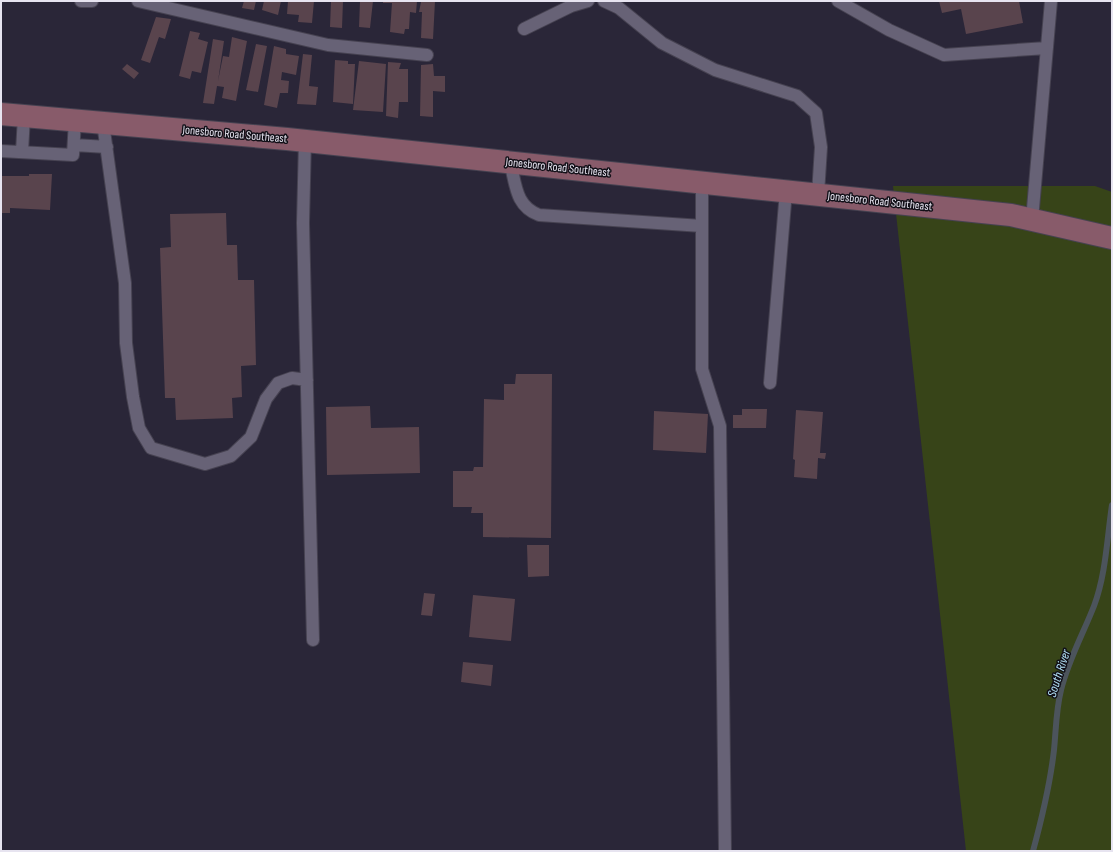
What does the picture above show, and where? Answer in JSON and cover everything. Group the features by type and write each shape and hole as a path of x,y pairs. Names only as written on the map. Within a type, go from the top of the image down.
{"main road":[{"name":"Jonesboro Road Southeast","path":"1,114 305,140 1011,215 1112,238"}],"lane":[{"path":"81,1 92,1"},
{"path":"138,1 328,44 427,55"},
{"path":"524,29 571,6 588,1"},
{"path":"604,1 619,8 662,43 714,70 797,96 816,113 821,147 818,194"},
{"path":"838,1 889,30 944,54 1047,48"},
{"path":"1032,220 1051,1"},
{"path":"22,152 24,116"},
{"path":"1,150 73,155 75,120"},
{"path":"103,123 125,284 126,343 133,397 139,428 151,448 205,464 231,456 251,437 266,399 278,383 292,378 307,380"},
{"path":"305,140 303,223 313,640"},
{"path":"74,145 107,147"},
{"path":"510,162 519,199 528,211 539,215 702,226"},
{"path":"702,182 702,369 720,426 725,851"},
{"path":"770,383 786,191"}],"green space":[{"path":"893,186 1095,186 1112,192 1112,851 966,851"}],"building":[{"path":"244,1 256,1 254,10 242,8"},
{"path":"264,1 281,1 278,15 262,10"},
{"path":"288,1 314,1 312,23 298,22 299,15 287,14"},
{"path":"331,1 343,1 342,28 330,27"},
{"path":"360,1 373,1 370,28 359,27"},
{"path":"383,1 417,1 416,13 410,12 409,29 405,29 404,34 390,32 392,3 383,3"},
{"path":"435,1 433,39 421,38 422,12 419,12 421,2"},
{"path":"939,1 1019,1 1023,23 966,34 961,9 942,13"},
{"path":"156,17 171,19 165,39 159,37 150,63 141,60"},
{"path":"190,31 200,33 198,39 208,42 201,73 192,71 190,79 179,76"},
{"path":"232,37 247,41 236,101 222,98 224,87 217,86 214,104 203,103 213,39 224,41 218,81 223,56 229,57"},
{"path":"256,44 267,46 258,92 246,90"},
{"path":"274,46 286,49 286,54 299,56 296,75 282,72 281,80 289,81 288,93 280,93 277,108 264,105"},
{"path":"303,54 312,55 309,86 318,87 316,105 297,104"},
{"path":"335,60 348,61 348,64 355,64 353,104 333,102"},
{"path":"359,61 386,64 383,112 353,110"},
{"path":"388,62 401,63 399,69 408,69 408,102 399,102 398,118 386,116"},
{"path":"127,64 139,73 134,79 122,69"},
{"path":"433,64 434,76 445,76 445,92 433,91 433,117 420,116 421,65"},
{"path":"29,174 52,174 50,210 10,208 10,213 1,213 1,176 29,176"},
{"path":"226,213 227,245 237,245 238,280 254,280 256,365 241,366 242,397 232,398 233,418 176,420 175,398 165,398 160,248 171,247 170,214"},
{"path":"516,374 552,374 551,538 483,537 483,513 471,513 472,507 453,507 453,471 473,471 474,467 483,467 484,399 504,400 504,384 515,384"},
{"path":"370,406 371,428 419,427 420,473 327,475 326,407"},
{"path":"742,409 767,409 766,428 733,428 733,415 742,415"},
{"path":"796,410 823,412 820,453 826,453 825,459 818,458 817,479 794,477 795,460 793,459"},
{"path":"654,411 708,414 706,453 653,450"},
{"path":"527,545 549,545 549,576 528,577"},
{"path":"424,593 435,594 432,616 421,615"},
{"path":"473,595 515,599 511,641 469,637"},
{"path":"463,662 493,665 491,686 461,682"}],"waterway":[{"name":"South River","path":"1033,851 1043,814 1050,776 1059,698 1064,679 1098,594 1104,569 1112,505"}]}
